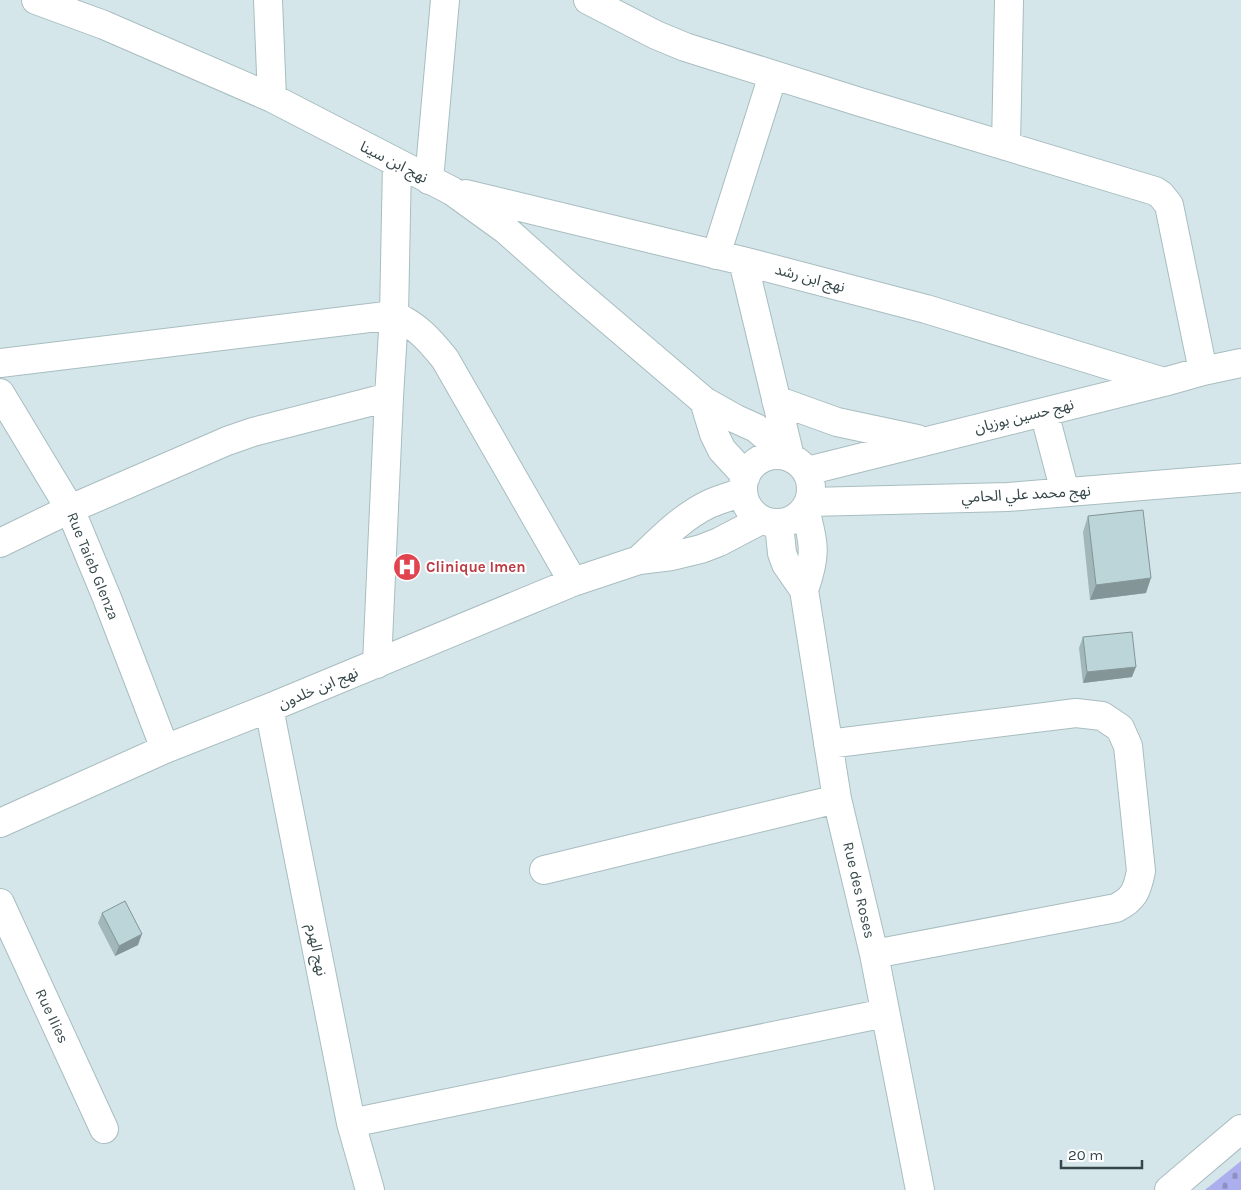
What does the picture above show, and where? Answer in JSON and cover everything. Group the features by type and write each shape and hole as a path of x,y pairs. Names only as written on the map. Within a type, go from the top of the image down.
{"street":[{"name":"نهج ابن سينا","path":"36,0 104,25 272,98 441,185 506,230 704,401 736,420 756,428 792,461"},
{"path":"268,0 272,98"},
{"path":"441,185 445,0"},
{"path":"588,0 656,35 685,47 1147,188 1161,195 1169,205 1203,371"},
{"path":"1006,146 1008,0"},
{"path":"716,255 773,75"},
{"path":"377,664 394,315 397,164"},
{"name":"نهج ابن رشد","path":"441,185 926,309 1164,382"},
{"path":"704,401 714,434 744,484 746,503 752,513 770,522 789,522 798,517 808,506 812,486 792,461 743,261"},
{"path":"0,363 394,315 413,325 429,339 446,359 574,582"},
{"name":"نهج حسين بوزيان","path":"792,461 924,441 1241,363"},
{"name":"Rue Taieb Glenza","path":"0,393 70,509 107,598 165,748"},
{"path":"0,542 70,509 227,441 253,432 389,397"},
{"path":"776,400 837,422 924,441"},
{"path":"1044,412 1065,492"},
{"path":"744,484 754,464 766,457 792,461"},
{"name":"نهج محمد علي الحامي","path":"808,506 1008,497 1241,478"},
{"name":"نهج ابن خلدون","path":"639,560 695,511 720,500 744,484"},
{"name":"Rue des Roses","path":"804,590 812,568 814,544 808,506"},
{"name":"نهج ابن خلدون","path":"0,823 165,748 269,708 574,582 639,560 672,556 701,549 770,522"},
{"name":"Rue des Roses","path":"770,522 786,564 804,590 837,799 874,954 920,1190"},
{"name":"نهج الهرم","path":"269,708 351,1123 370,1190"},
{"path":"828,744 1076,713 1102,716 1120,728 1128,746 1141,871 1138,887 1129,901 1116,908 874,954"},
{"path":"544,870 837,799"},
{"name":"Rue Ilies","path":"0,904 104,1129"},
{"path":"351,1123 885,1013"},
{"path":"1169,1190 1241,1129"}],"shaded area":[{"path":"0,0 1241,0 1241,1190 0,1190"}],"green space":[{"path":"1241,1161 1241,1190 1205,1190"}],"building":[{"path":"1143,510 1151,578 1096,585 1088,516"},
{"path":"1132,632 1136,667 1087,672 1083,637"},
{"path":"125,901 142,934 119,946 102,913"}],"place":[{"name":"Clinique Imen","path":"407,567"}]}
